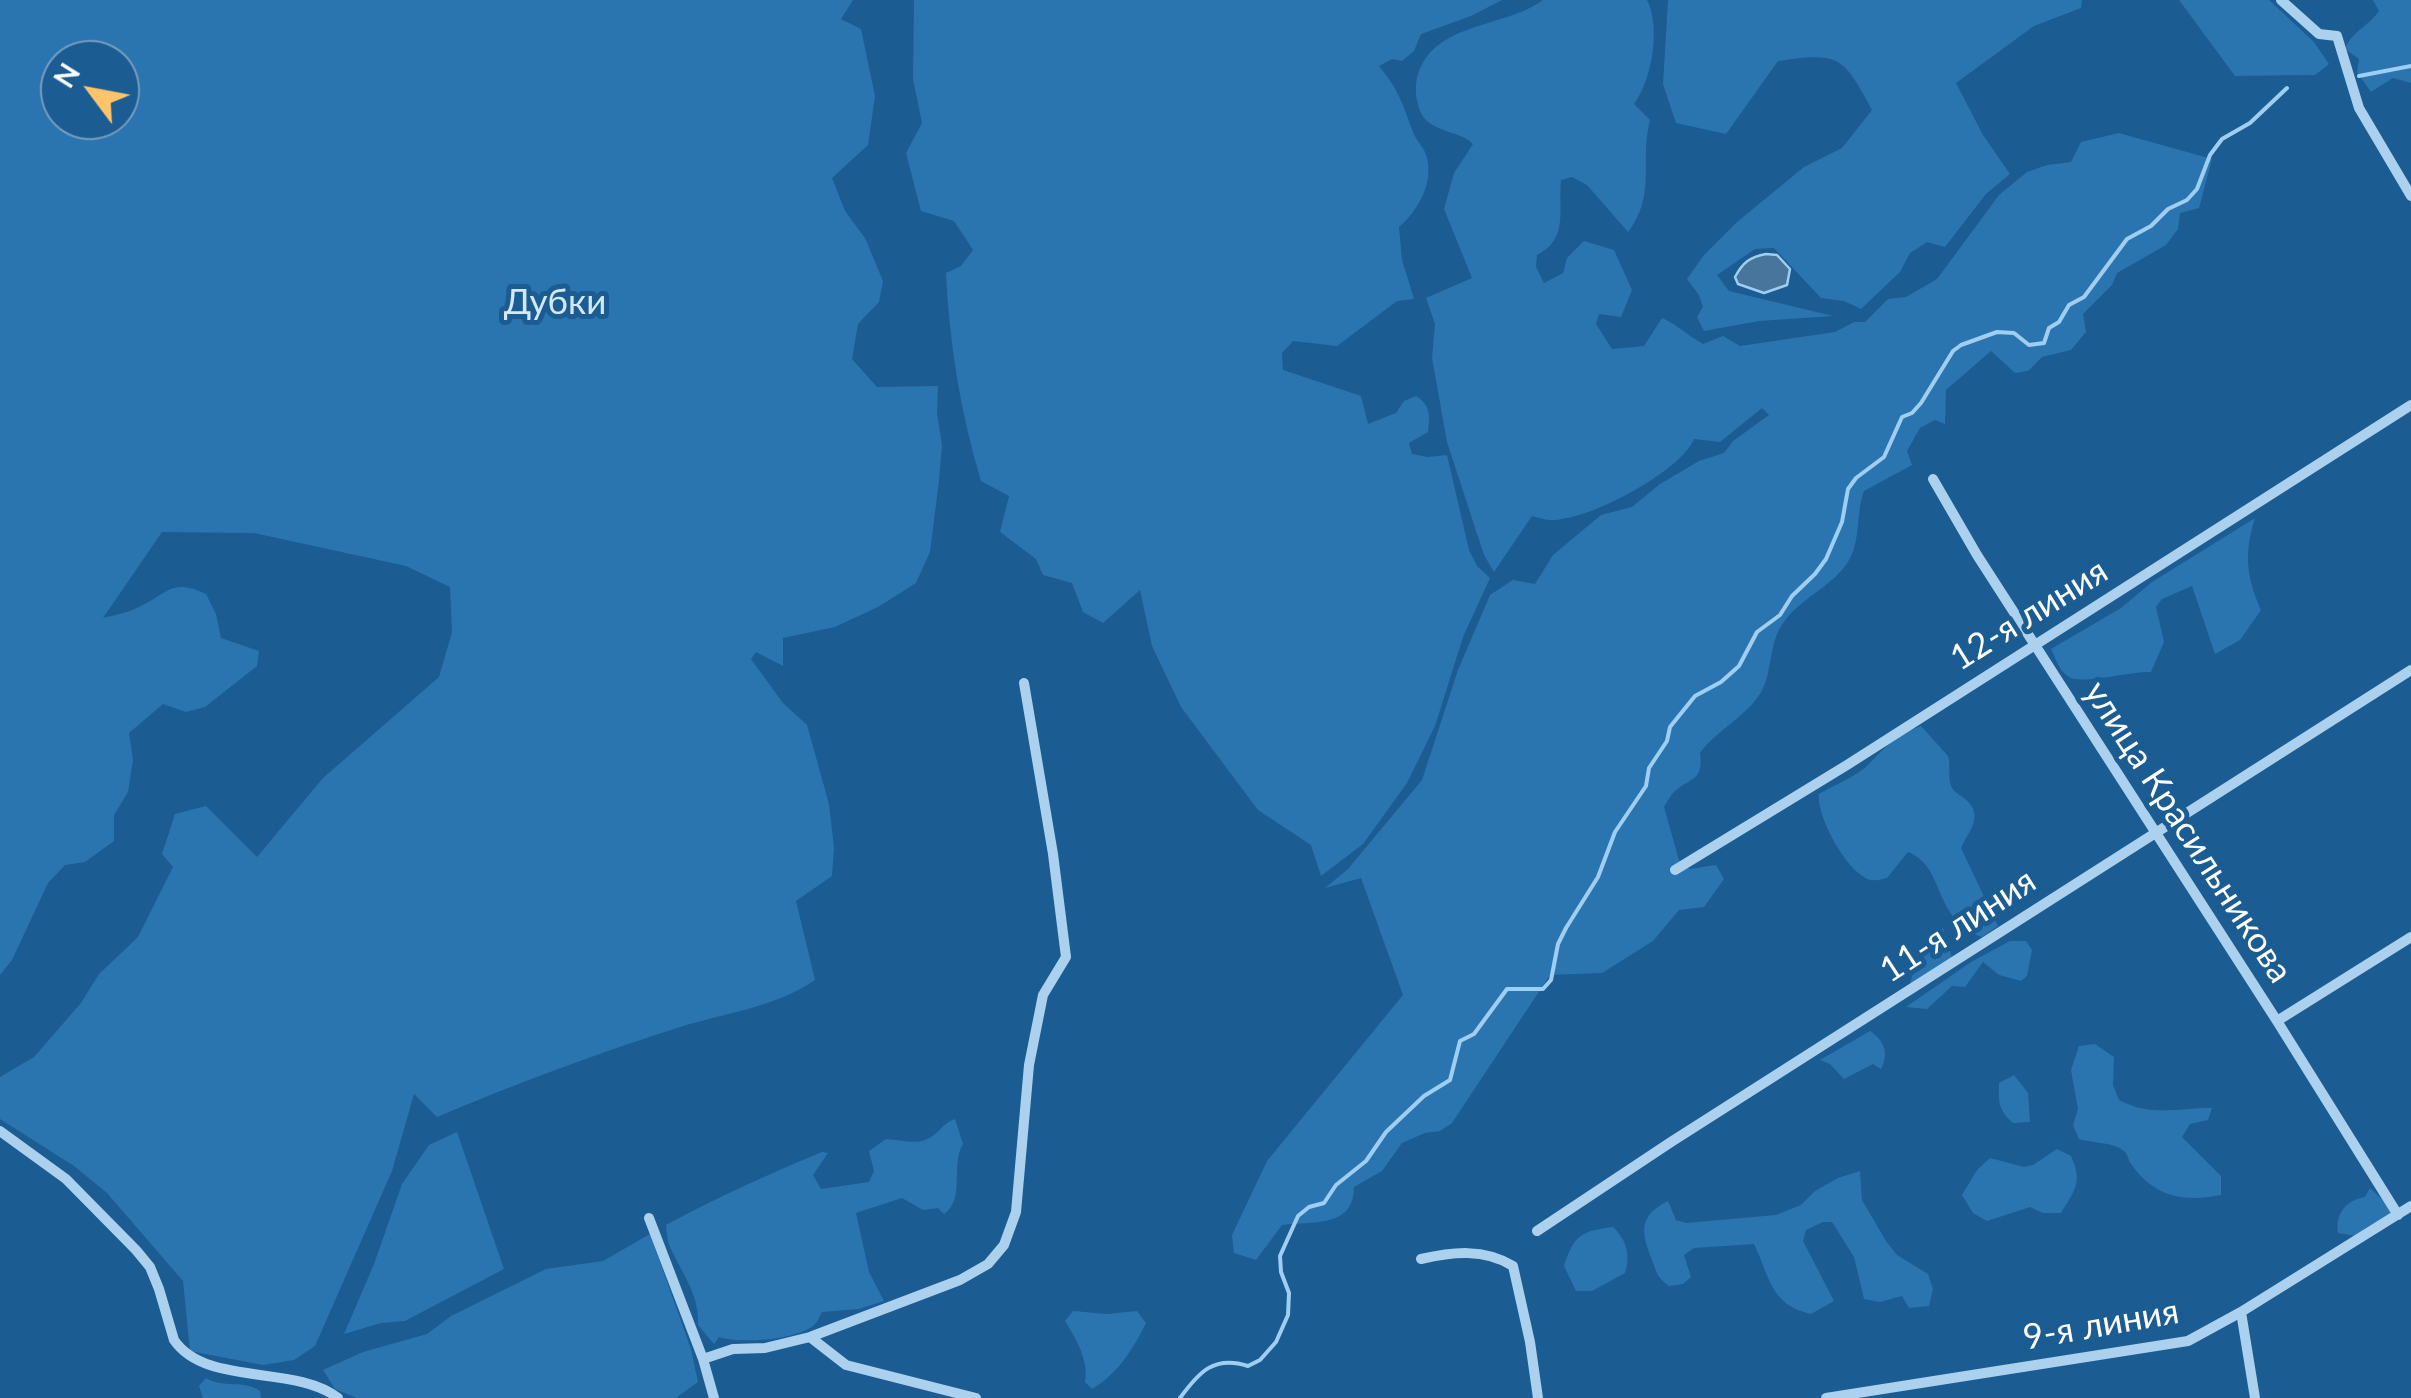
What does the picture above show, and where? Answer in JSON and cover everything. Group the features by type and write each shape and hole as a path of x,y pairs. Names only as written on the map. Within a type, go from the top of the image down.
{"street":[{"path":"2282,0 2319,34 2336,36 2359,108 2411,196"},
{"name":"12-я линия","path":"1675,870 1847,765 2411,405"},
{"name":"улица Красильникова","path":"1933,479 2398,1215"},
{"name":"11-я линия","path":"1537,1232 1670,1142 2411,670"},
{"path":"703,1358 810,1336 960,1280 988,1264 1004,1245 1016,1212 1029,1064 1042,994 1066,957 1024,683"},
{"path":"2277,1021 2411,937"},
{"path":"0,1131 66,1178 136,1250 150,1267 180,1349 202,1363 318,1386 338,1398"},
{"name":"9-я линия","path":"1826,1398 2188,1342 2411,1206"},
{"path":"649,1218 703,1358 714,1398"},
{"path":"1421,1259 1474,1252 1513,1266 1538,1398"},
{"path":"2241,1312 2255,1398"},
{"path":"810,1336 846,1364 976,1398"}],"green space":[{"name":"Дубки","path":"0,0 853,0 841,19 861,29 875,96 868,145 832,178 883,281 879,302 858,324 852,359 877,387 938,386 942,445 930,552 916,583 835,627 783,638 783,666 756,652 751,659 783,703 807,725 829,804 834,848 832,876 796,901 815,980 766,1004 616,1048 437,1117 414,1094 392,1171 315,1346 294,1360 263,1365 190,1351 183,1281 107,1193 74,1166 0,1119 0,1077 34,1057 81,1003 99,974 138,937 173,867 162,854 175,814 206,806 257,857 323,778 439,677 452,632 450,587 406,566 254,533 162,532 103,618 137,608 172,589 186,587 206,594 216,614 221,638 259,651 257,666 205,707 186,712 163,704 129,733 133,760 128,792 114,815 114,841 85,862 65,865 48,883 12,960 0,975"},
{"path":"914,0 1502,0 1421,34 1414,51 1402,61 1392,59 1379,66 1399,96 1428,160 1424,192 1399,227 1402,260 1414,299 1397,301 1337,346 1293,341 1282,353 1283,370 1361,396 1368,424 1396,413 1404,401 1416,396 1424,403 1429,416 1428,432 1409,443 1412,454 1447,455 1469,550 1477,566 1490,578 1463,637 1435,726 1407,783 1363,844 1321,876 1311,845 1258,810 1181,707 1152,646 1140,590 1103,623 1083,612 1072,583 1043,575 1036,559 1000,532 1009,496 981,481 962,404 950,325 946,273 961,266 973,250 954,221 921,211 906,153 922,123 913,79"},
{"path":"1543,0 1647,0 1651,11 1652,53 1646,81 1634,104 1650,120 1645,191 1637,218 1628,232 1587,185 1572,177 1561,180 1558,232 1554,241 1537,255 1536,267 1544,283 1563,273 1567,258 1584,241 1614,250 1632,290 1621,317 1599,314 1596,324 1612,349 1644,346 1662,318 1703,344 1723,336 1740,346 1835,332 1854,322 1865,322 1888,299 1906,297 1937,279 1999,195 2027,172 2071,162 2081,142 2119,133 2212,159 2199,208 2180,213 2178,229 2166,245 2117,273 2112,285 2083,314 2086,332 2071,350 2042,357 2028,371 2015,373 1991,351 1946,390 1945,424 1935,420 1920,428 1907,451 1912,465 1864,491 1854,548 1846,565 1784,622 1775,639 1760,694 1700,753 1698,774 1674,792 1664,807 1679,860 1690,869 1716,865 1724,879 1704,907 1679,910 1653,941 1602,973 1550,975 1452,1123 1402,1143 1382,1171 1354,1187 1347,1210 1339,1216 1282,1225 1256,1260 1234,1253 1232,1235 1267,1161 1403,995 1361,878 1325,888 1348,869 1422,780 1458,670 1490,595 1513,580 1535,584 1553,555 1601,515 1632,507 1660,484 1699,461 1724,453 1733,441 1769,415 1762,408 1720,442 1694,439 1686,452 1654,479 1612,502 1571,517 1552,520 1532,516 1494,572 1484,555 1447,442 1432,358 1435,324 1426,298 1472,278 1444,209 1454,173 1473,144 1426,120 1418,104 1416,84 1434,49 1450,38"},
{"path":"1668,0 2082,0 2081,8 2034,26 1956,83 1983,135 2010,174 1986,194 1945,247 1927,242 1910,253 1900,272 1861,309 1844,301 1821,298 1774,248 1755,249 1717,275 1729,291 1833,316 1759,321 1704,331 1697,317 1703,307 1687,279 1704,255 1804,167 1842,148 1872,110 1846,68 1827,58 1799,58 1778,61 1726,134 1676,123 1663,84"},
{"path":"2179,0 2269,0 2314,42 2329,64 2315,75 2235,76"},
{"path":"2373,0 2411,0 2411,83 2393,78 2371,92 2357,72 2359,59 2345,49 2379,11"},
{"path":"2255,518 2248,564 2261,610 2240,640 2215,654 2192,586 2162,599 2156,607 2164,642 2151,672 2075,679 2063,671 2051,649 2121,608 2152,582"},
{"path":"1921,726 1948,756 1952,788 1973,810 1972,826 1961,848 1998,926 1982,937 1954,918 1929,869 1908,852 1887,878 1871,880 1862,876 1835,843 1819,804 1819,794 1858,773 1892,742"},
{"path":"1943,928 1952,958 1907,994 1923,948"},
{"path":"2010,941 2026,941 2032,950 2027,976 2021,981 1999,975 1983,962 1965,987 1952,986 1927,1009 1906,1007 1971,962"},
{"path":"1870,1031 1884,1048 1881,1069 1873,1064 1844,1079 1830,1064 1820,1060"},
{"path":"2095,1044 2114,1057 2113,1085 2119,1100 2153,1110 2212,1108 2208,1120 2190,1124 2182,1137 2221,1176 2221,1195 2195,1198 2160,1191 2140,1175 2120,1148 2079,1139 2073,1125 2078,1109 2071,1070 2079,1046"},
{"path":"2014,1075 2028,1093 2030,1122 2013,1123 2000,1106 1999,1083"},
{"path":"955,1119 963,1144 951,1208 944,1214 938,1208 923,1210 902,1198 856,1213 869,1272 884,1301 859,1309 822,1312 813,1326 794,1335 753,1340 719,1337 714,1344 698,1325 693,1295 670,1246 666,1225 822,1152 828,1153 813,1175 821,1189 869,1182 874,1171 869,1151 886,1139 924,1140"},
{"path":"457,1132 504,1269 405,1321 381,1323 344,1334 402,1184 429,1145"},
{"path":"2057,1149 2071,1156 2077,1179 2061,1213 2043,1213 2030,1207 1987,1221 1973,1213 1962,1195 1977,1170 1990,1158 2024,1167"},
{"path":"1860,1171 1862,1200 1886,1241 1897,1255 1928,1274 1933,1289 1929,1306 1909,1308 1902,1296 1880,1302 1864,1299 1854,1257 1832,1222 1806,1230 1803,1241 1834,1301 1811,1314 1797,1310 1779,1297 1754,1244 1694,1248 1684,1255 1691,1277 1683,1284 1669,1286 1658,1274 1644,1233 1651,1213 1668,1201 1676,1220 1686,1223 1776,1215 1801,1205 1815,1191 1838,1178"},
{"path":"2370,1188 2390,1207 2390,1220 2355,1236 2338,1233 2343,1209 2365,1197"},
{"path":"1613,1227 1626,1248 1625,1273 1592,1291 1576,1291 1564,1266 1571,1247 1586,1233"},
{"path":"650,1234 691,1349 698,1382 676,1398 357,1398 335,1389 323,1370 363,1352 427,1334 451,1316 546,1269 603,1261"},
{"path":"1073,1311 1137,1311 1146,1323 1124,1360 1092,1389 1085,1382 1083,1358 1065,1321"},
{"path":"206,1378 253,1387 260,1391 261,1398 203,1398 199,1386"}],"shaded area":[{"path":"1766,254 1777,255 1790,269 1787,285 1764,293 1738,284 1735,277 1744,264"}],"waterway":[{"path":"2359,76 2411,66"},
{"path":"1180,1398 1208,1368 1226,1363 1248,1366 1260,1360 1276,1342 1288,1315 1289,1293 1280,1256 1298,1216 1309,1207 1324,1203 1336,1185 1366,1161 1386,1132 1424,1096 1450,1080 1460,1041 1474,1034 1507,989 1543,989 1551,980 1558,944 1598,877 1615,832 1646,786 1649,768 1667,741 1670,727 1695,696 1721,682 1739,666 1757,632 1780,615 1792,596 1815,574 1842,522 1848,489 1884,457 1902,417 1921,403 1953,351 1997,332 2014,333 2029,345 2044,343 2049,328 2059,322 2069,305 2084,297 2127,239 2151,226 2197,189 2210,155 2222,139 2250,123 2287,88"}]}
